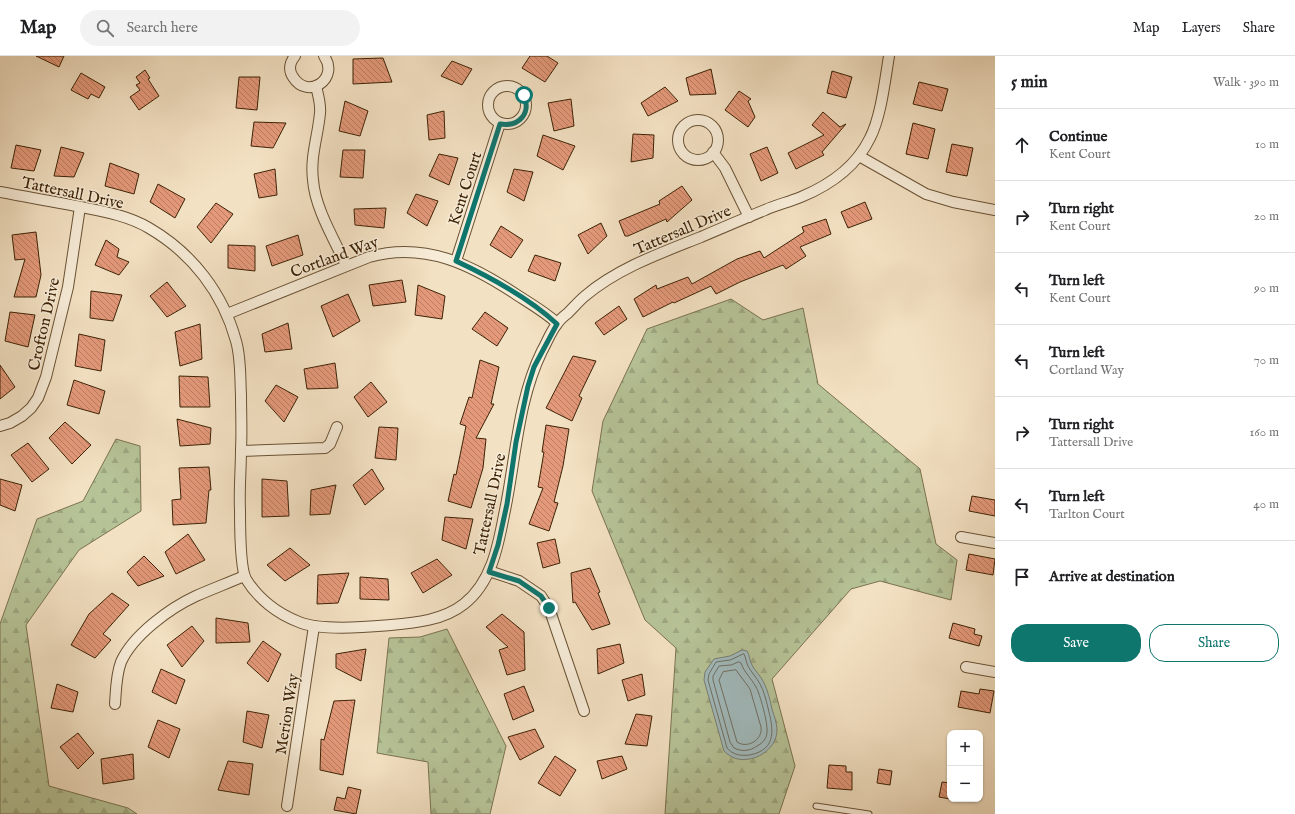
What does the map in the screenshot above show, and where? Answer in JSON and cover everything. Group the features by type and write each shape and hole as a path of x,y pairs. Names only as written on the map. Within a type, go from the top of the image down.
{"street":[{"path":"295,56 290,67 291,74 296,82 302,86 308,87 316,86 325,79 328,72 328,66 324,56"},
{"name":"Tattersall Drive","path":"0,192 119,215 148,227 186,255 215,289 227,314 237,344 240,368 242,451 240,528 244,576 258,595 271,607 308,626 354,628 422,622 446,614 462,606 481,586 489,572 498,545 507,504 518,435 528,386 534,367 557,324 584,297 633,266 667,250 768,208 800,197 822,187 846,171 859,156 871,137 879,107 889,56"},
{"path":"316,86 320,112 312,154 312,179 322,211 346,265"},
{"path":"695,120 708,122 717,133 718,140 716,148 713,152 707,158 700,160 686,156 678,146 677,139 683,126 688,122 695,120"},
{"name":"Kent Court","path":"456,261 500,124"},
{"path":"713,152 725,168 749,217"},
{"path":"859,156 926,194 953,202 995,210"},
{"name":"Crofton Drive","path":"0,426 10,423 22,416 31,408 38,398 46,377 68,287 80,207"},
{"name":"Cortland Way","path":"227,314 346,265 383,253 398,251 424,252 456,261 499,282 548,316 557,324"},
{"path":"242,451 325,448 330,444 337,427"},
{"path":"961,537 995,543"},
{"path":"489,572 519,581 541,596 549,608 584,711"},
{"path":"115,704 117,680 121,663 131,646 151,626 176,607 195,596 244,576"},
{"name":"Merion Way","path":"287,806 314,626"},
{"path":"966,667 995,672"}],"lane":[{"path":"816,806 869,814"}],"green space":[{"path":"731,299 763,320 803,308 818,384 920,469 936,544 957,560 951,600 880,581 851,589 772,679 795,766 779,814 665,814 676,648 645,620 592,491 603,421 647,329"},
{"path":"116,439 140,446 141,511 79,550 26,625 49,786 128,808 137,814 0,814 0,624 37,519 83,501"},
{"path":"447,629 506,746 490,814 431,814 428,762 377,753 389,638 420,637"}],"water":[{"path":"742,650 747,651 749,654 752,665 765,686 769,696 777,730 775,741 764,753 754,758 742,760 732,757 724,751 704,680 705,672 714,659 730,656"}],"building":[{"path":"36,56 64,56 59,67"},
{"path":"530,56 547,56 558,63 545,82 522,68"},
{"path":"383,58 392,82 353,84 353,59"},
{"path":"452,61 472,69 462,85 441,76"},
{"path":"711,69 716,94 690,95 686,78"},
{"path":"145,70 150,78 148,79 159,96 139,110 130,97 140,90 136,85 140,83 136,77"},
{"path":"832,71 852,77 846,98 827,93"},
{"path":"81,73 105,87 99,98 91,94 88,99 71,90"},
{"path":"239,77 260,77 257,110 236,108"},
{"path":"919,82 948,89 942,111 913,104"},
{"path":"665,87 678,101 648,116 641,103"},
{"path":"739,91 751,99 748,101 755,117 748,127 725,110"},
{"path":"571,99 574,126 554,131 548,103"},
{"path":"345,101 368,111 360,136 339,131"},
{"path":"444,111 445,138 429,140 427,115"},
{"path":"823,112 840,127 846,124 822,152 824,155 796,169 788,153 824,135 812,125"},
{"path":"254,122 286,123 273,148 251,146"},
{"path":"913,123 935,129 928,159 906,154"},
{"path":"633,134 654,135 653,158 631,162"},
{"path":"543,135 575,146 563,170 537,156"},
{"path":"952,144 973,148 967,176 946,172"},
{"path":"16,145 41,150 34,171 11,168"},
{"path":"61,147 84,153 74,177 54,176"},
{"path":"767,147 778,173 761,181 750,154"},
{"path":"343,150 365,150 363,178 340,177"},
{"path":"439,154 458,158 449,185 429,176"},
{"path":"110,163 139,174 134,194 105,186"},
{"path":"275,169 277,195 259,198 254,174"},
{"path":"514,169 533,172 524,201 507,192"},
{"path":"158,184 185,199 175,218 150,202"},
{"path":"682,186 692,200 667,222 666,219 625,236 619,221 660,204 659,201"},
{"path":"416,194 438,201 427,226 407,213"},
{"path":"865,202 872,219 848,228 841,212"},
{"path":"216,203 233,214 211,243 197,227"},
{"path":"386,208 384,228 355,225 354,209"},
{"path":"826,219 831,234 800,247 806,256 786,269 783,265 740,282 716,294 711,286 674,303 673,302 643,317 634,299 656,285 657,289 688,277 692,284 737,259 760,251 764,258 804,232 802,227"},
{"path":"601,223 607,236 588,254 578,235"},
{"path":"501,226 523,240 511,258 490,245"},
{"path":"36,232 41,275 36,297 14,297 25,259 15,260 12,235"},
{"path":"298,235 303,255 272,266 266,246"},
{"path":"106,240 119,249 117,257 129,262 119,275 95,265"},
{"path":"228,245 255,246 255,271 228,268"},
{"path":"535,255 561,263 555,281 528,271"},
{"path":"402,280 406,302 373,306 369,285"},
{"path":"167,282 186,306 167,317 150,296"},
{"path":"418,285 445,296 442,319 415,315"},
{"path":"91,291 122,295 113,321 90,318"},
{"path":"348,294 360,321 333,337 321,306"},
{"path":"619,306 627,319 604,335 595,323"},
{"path":"10,312 35,315 28,347 5,341"},
{"path":"485,312 508,328 497,346 472,329"},
{"path":"288,323 292,349 265,352 262,334"},
{"path":"200,324 202,359 180,366 175,332"},
{"path":"79,334 105,340 101,371 75,366"},
{"path":"573,356 596,361 579,396 582,398 572,421 546,408"},
{"path":"480,360 499,367 491,404 494,404 476,438 486,439 483,468 471,508 448,501 454,474 456,475 466,426 460,424 469,397 472,398"},
{"path":"335,363 338,388 307,389 304,369"},
{"path":"0,365 15,387 0,399"},
{"path":"179,376 208,377 210,407 180,407"},
{"path":"74,380 105,391 99,414 67,405"},
{"path":"371,382 387,402 368,417 354,397"},
{"path":"276,385 298,397 284,422 265,401"},
{"path":"177,419 211,428 210,444 180,446"},
{"path":"65,422 91,445 72,464 49,438"},
{"path":"546,425 569,429 563,466 554,502 558,503 549,531 529,524 543,488 538,487 544,452 542,452"},
{"path":"379,427 398,428 396,460 375,458"},
{"path":"28,443 49,469 32,482 11,455"},
{"path":"209,467 211,490 209,490 206,523 173,525 172,500 181,499 179,468"},
{"path":"372,469 384,489 365,505 353,485"},
{"path":"0,479 22,485 15,511 0,505"},
{"path":"262,479 287,481 289,516 262,517"},
{"path":"336,485 330,514 310,515 311,490"},
{"path":"972,496 995,500 995,516 969,511"},
{"path":"445,517 473,519 466,549 442,540"},
{"path":"188,534 205,560 176,574 165,552"},
{"path":"555,539 560,563 543,568 537,543"},
{"path":"290,548 310,565 285,581 267,565"},
{"path":"969,554 995,559 993,575 966,570"},
{"path":"144,556 164,576 138,586 127,572"},
{"path":"437,559 452,575 423,593 411,573"},
{"path":"590,568 600,592 598,593 610,624 592,630 575,602 573,603 571,573"},
{"path":"349,573 338,603 317,604 318,575"},
{"path":"360,577 388,579 389,600 360,599"},
{"path":"112,593 129,605 103,634 111,640 95,658 71,645 89,614"},
{"path":"502,614 524,632 525,670 507,675 499,650 508,647 486,627"},
{"path":"216,618 248,623 250,642 216,643"},
{"path":"953,623 975,629 974,634 982,636 979,646 949,638"},
{"path":"192,626 204,641 182,667 167,645"},
{"path":"263,641 281,654 268,682 247,663"},
{"path":"620,644 624,663 598,674 597,649"},
{"path":"366,649 361,681 336,668 336,654"},
{"path":"161,669 185,680 176,704 152,692"},
{"path":"642,674 645,695 628,701 622,680"},
{"path":"57,684 78,692 73,712 51,708"},
{"path":"524,686 534,711 513,720 504,694"},
{"path":"980,689 994,691 990,713 958,707 961,691 979,694"},
{"path":"355,700 343,775 320,770 321,739 324,740 334,701"},
{"path":"247,711 269,715 262,748 243,742"},
{"path":"636,714 652,716 647,746 625,744"},
{"path":"158,720 180,729 169,758 148,747"},
{"path":"535,729 544,747 520,760 508,737"},
{"path":"78,733 94,753 78,769 60,747"},
{"path":"133,754 134,779 103,784 101,759"},
{"path":"555,756 576,770 560,796 538,783"},
{"path":"622,756 627,769 602,779 597,761"},
{"path":"228,761 253,764 249,795 218,790"},
{"path":"829,765 846,766 846,772 852,772 852,790 827,788"},
{"path":"879,769 892,771 890,785 877,783"},
{"path":"942,782 947,783 947,798 939,797"},
{"path":"348,787 361,790 356,814 334,810 337,797 345,799"}],"route":[{"path":"524,95 526,108 524,115 520,120 514,124 500,124 456,261 499,282 548,316 557,324 534,367 524,399 507,504 498,545 489,572 519,581 541,596 549,608"}]}
